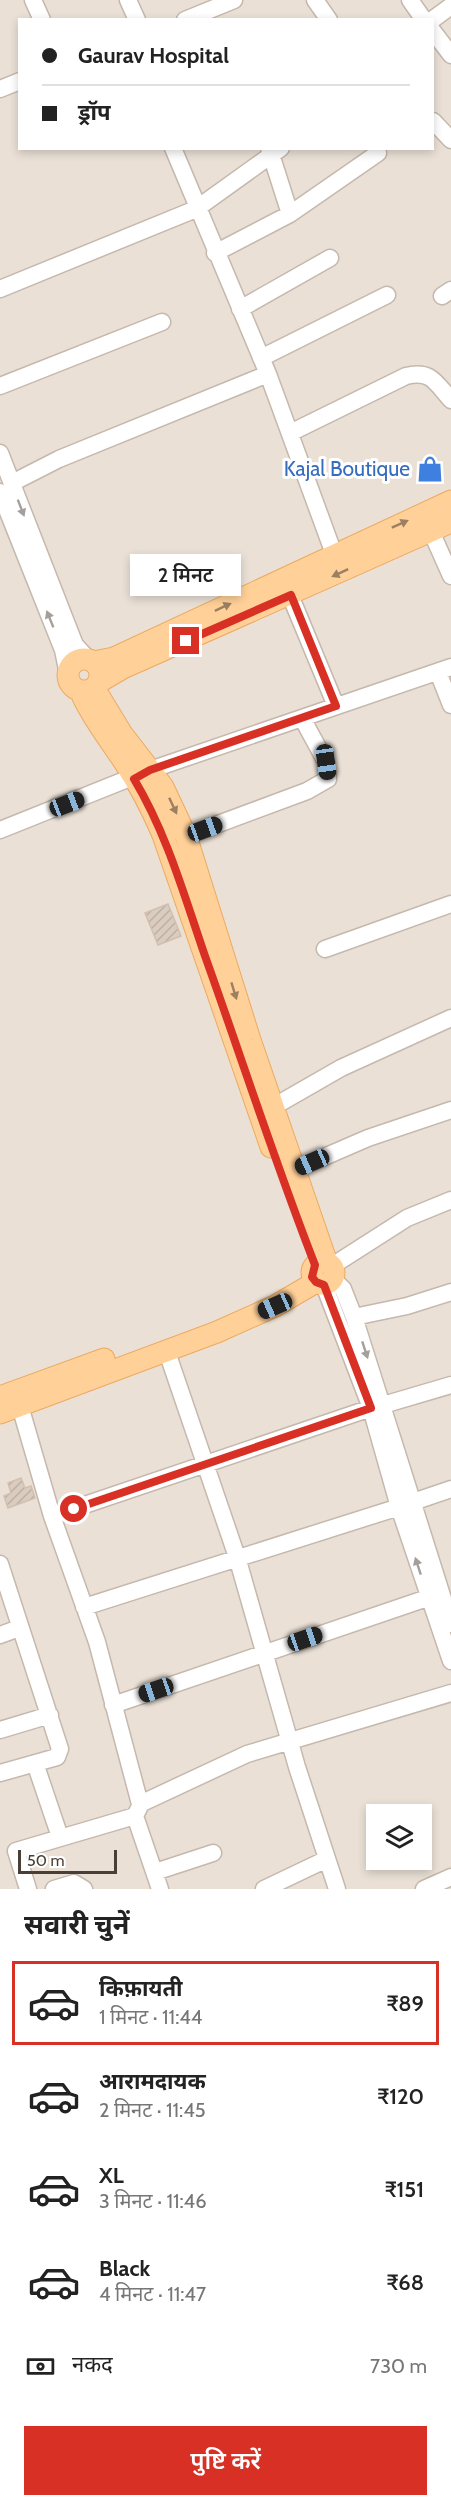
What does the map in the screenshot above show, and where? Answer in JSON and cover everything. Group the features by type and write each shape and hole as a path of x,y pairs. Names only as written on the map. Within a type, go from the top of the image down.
{"main road":[{"path":"87,676 123,668 291,595 427,523 451,501"},
{"path":"87,676 123,654 334,554 427,523 451,522"},
{"path":"87,676 97,725 142,774 171,801 186,836 294,1170 323,1273"},
{"path":"142,774 286,1192 323,1273"},
{"path":"10,1409 167,1352 275,1306 323,1273"},
{"path":"0,1397 240,1309 323,1273"}],"street":[{"path":"33,0 41,18"},
{"path":"128,0 135,18"},
{"path":"315,0 328,18"},
{"path":"410,0 423,18"},
{"path":"191,18 225,6"},
{"path":"434,19 451,6"},
{"path":"434,33 451,55"},
{"path":"0,89 18,82"},
{"path":"434,122 451,140"},
{"path":"174,150 196,208 268,374 334,554"},
{"path":"0,289 196,208 274,151 290,214"},
{"path":"215,253 290,214 378,153"},
{"path":"240,309 330,258"},
{"path":"261,358 387,295"},
{"path":"0,386 162,322"},
{"path":"6,487 59,459 268,374"},
{"path":"290,433 406,376 424,374 433,379 451,400"},
{"path":"0,453 6,487 87,676"},
{"path":"6,487 3,510 63,650 87,676"},
{"path":"427,523 451,576"},
{"path":"291,595 336,706"},
{"path":"0,830 142,774 445,670 451,705"},
{"path":"186,836 307,791 328,779 326,762 302,718"},
{"path":"325,949 451,904"},
{"path":"273,1107 340,1068 451,1018"},
{"path":"294,1170 368,1138 451,1110"},
{"path":"323,1273 407,1218 451,1200"},
{"path":"323,1273 343,1289 354,1317 377,1407 406,1504 451,1624"},
{"path":"323,1273 377,1407"},
{"path":"354,1317 407,1306 451,1292"},
{"path":"167,1352 237,1557 290,1740 337,1889"},
{"path":"52,1516 377,1407 451,1385"},
{"path":"10,1409 52,1516 84,1607 113,1705 158,1884 213,1853"},
{"path":"84,1607 451,1489"},
{"path":"0,1564 50,1715 60,1753 57,1757 0,1773"},
{"path":"113,1705 440,1593"},
{"path":"440,1593 451,1661"},
{"path":"0,1635 20,1628"},
{"path":"28,1889 16,1851 138,1810 247,1754 451,1693"},
{"path":"0,1730 50,1715"},
{"path":"35,1763 60,1837"},
{"path":"264,1889 327,1859"},
{"path":"424,1889 451,1877"},
{"path":"54,1889 74,1883 84,1889"}],"shaded area":[{"path":"0,0 451,0 451,1889 0,1889"}],"building":[{"path":"168,904 181,936 158,945 145,913"},
{"path":"21,1478 25,1488 31,1486 35,1498 8,1508 4,1496 11,1493 8,1483"}],"place":[{"name":"Kajal Boutique","path":"430,469"}],"route":[{"path":"74,1509 371,1408 324,1285 316,1282 312,1277 315,1265 286,1192 178,875 152,808 134,779 150,770 336,706 291,595 186,641"}]}
